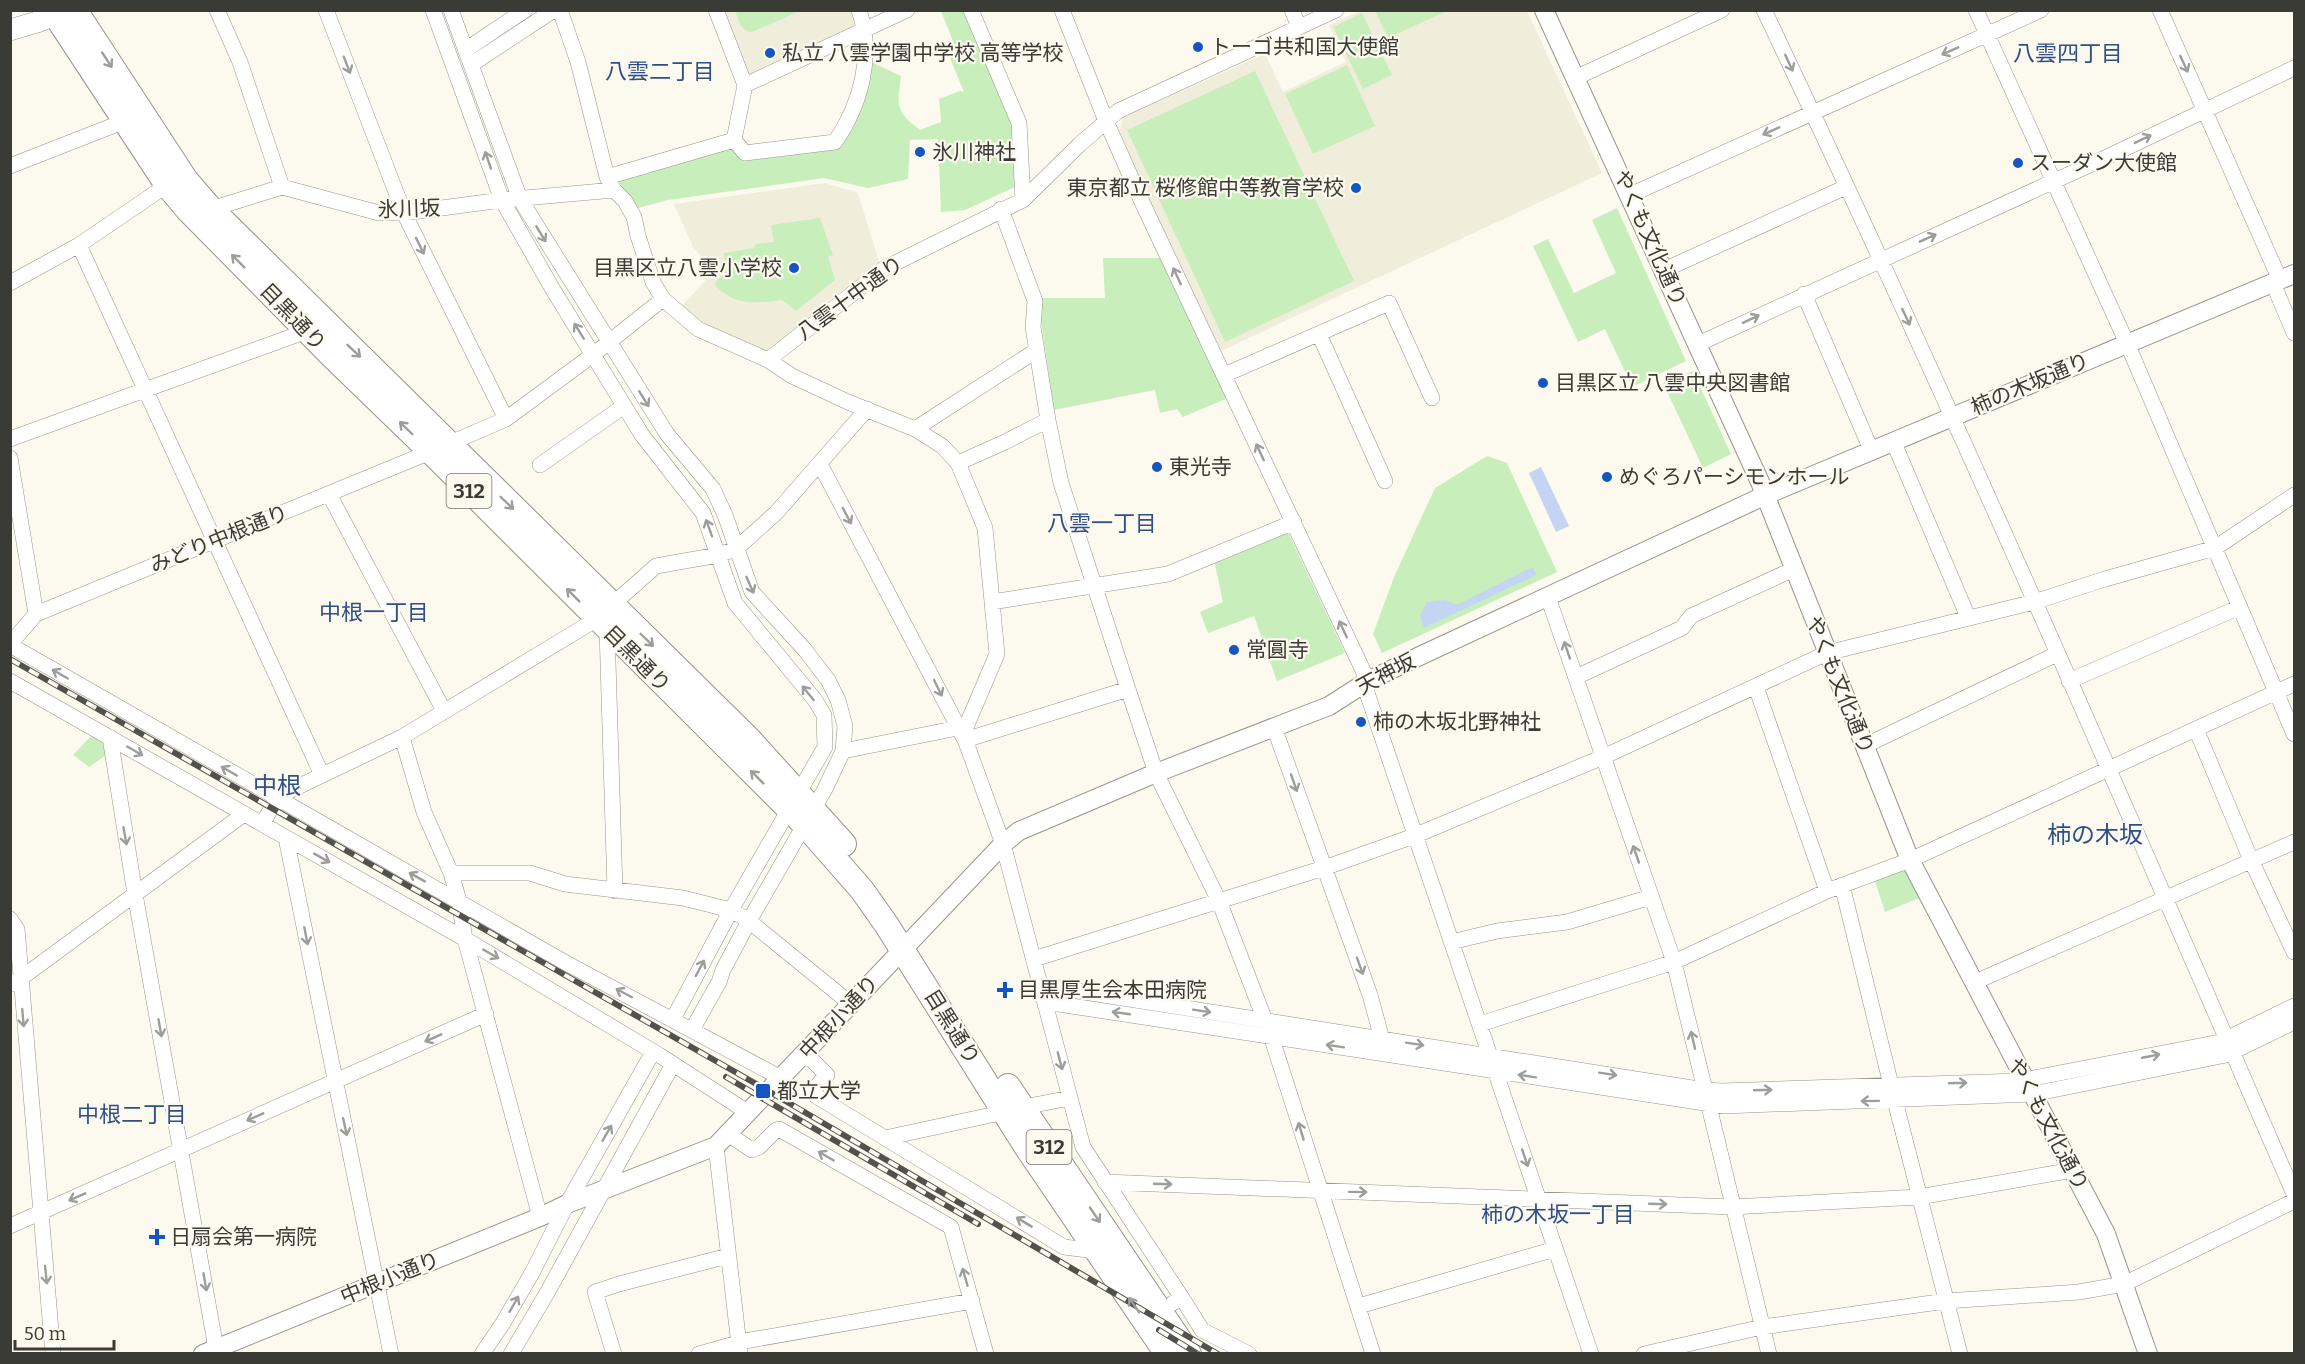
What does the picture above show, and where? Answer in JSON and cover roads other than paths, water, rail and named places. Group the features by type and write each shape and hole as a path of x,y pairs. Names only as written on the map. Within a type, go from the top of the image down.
{"main road":[{"path":"10,30 62,12"},
{"name":"目黒通り","path":"62,12 125,121 167,184 187,209 303,327 439,448"},
{"name":"目黒通り","path":"62,12 186,180 211,209 605,618 749,739 802,809 878,884 908,944 1014,1111 1096,1251 1167,1353"},
{"name":"目黒通り","path":"1014,1111 1073,1183 1189,1353"}],"street":[{"path":"211,209 282,187 240,62 217,10"},
{"path":"326,10 404,213 506,418"},
{"path":"433,10 502,200 552,288 642,435 703,513 735,603 824,715 825,747 802,809 719,982 682,1024"},
{"path":"451,10 520,200 667,434 713,489 725,515 752,592 805,650 828,680 838,700 845,726 843,750 731,910 682,1024"},
{"path":"467,49 525,10"},
{"path":"472,64 554,10"},
{"path":"560,10 578,62 610,184 625,201 634,217 653,282 663,298 698,329 768,360 792,376 915,429 942,446 958,463 985,528 997,654 962,734"},
{"path":"716,10 746,85 734,140 745,153 835,142 848,124 861,88 865,30 859,10"},
{"path":"746,85 906,10"},
{"path":"971,10 1019,123 1023,200"},
{"path":"1062,10 1106,121 1294,522 1366,683 1414,836 1491,1055 1591,1353"},
{"path":"1292,10 1299,27"},
{"name":"八雲十中通り","path":"768,360 885,268 1023,200 1118,111 1336,10"},
{"name":"やくも文化通り","path":"1545,10 1766,495 1910,860 1976,982 2106,1234 2148,1353"},
{"path":"1575,78 1722,10"},
{"path":"1764,10 1952,417 2108,768 2172,895 2231,1045 2295,1194"},
{"path":"1976,10 2127,343 2295,734"},
{"path":"1630,195 2041,10"},
{"path":"2165,12 2205,110 2283,279 2295,333"},
{"path":"1698,344 2295,68"},
{"path":"10,166 125,121"},
{"name":"氷川坂","path":"282,187 379,213 404,213 502,200 520,200 610,184 734,140"},
{"path":"10,283 79,246 167,184"},
{"path":"1664,270 1846,187"},
{"path":"1001,209 1035,301 1033,327 1061,483 1156,772 1219,901 1271,1036 1373,1353"},
{"path":"79,246 322,775"},
{"name":"柿の木坂通り","path":"1766,495 2283,279"},
{"path":"1804,294 1872,452"},
{"path":"439,448 506,418 594,354 663,298"},
{"path":"1224,375 1389,303 1432,398"},
{"path":"10,439 296,335 303,327"},
{"path":"1319,334 1385,481"},
{"path":"915,429 1037,350"},
{"path":"540,465 624,406"},
{"path":"262,824 277,799 285,793 402,737 605,618 656,566 718,555 736,549 776,513 867,410"},
{"path":"958,463 1048,420"},
{"path":"1894,443 1968,617"},
{"name":"みどり中根通り","path":"10,645 36,614 439,448"},
{"path":"10,458 18,549 36,614"},
{"path":"820,464 962,734 1003,844 1083,1147 1202,1330 1249,1353"},
{"path":"329,494 444,711"},
{"name":"天神坂","path":"1003,844 1018,831 1156,772 1336,703 1366,683 1766,495"},
{"path":"1034,959 1324,868 1414,836 1603,757 1827,653 2034,602 2215,548 2295,495"},
{"path":"992,602 1168,574 1294,522"},
{"path":"1576,677 1682,628 1691,616 1794,569"},
{"path":"1548,597 1674,962 1769,1353"},
{"path":"2069,681 2240,607"},
{"path":"605,618 615,891"},
{"path":"10,645 566,963 781,1078"},
{"path":"1864,746 2057,654"},
{"path":"10,681 465,939 663,1058 748,1113"},
{"path":"1480,1024 1674,962 1827,891 1910,860 2295,684"},
{"path":"1756,687 1827,891"},
{"path":"843,750 962,734 1128,689"},
{"path":"1274,728 1370,995 1382,1039"},
{"path":"2196,729 2251,860 2295,952"},
{"path":"110,737 135,894 181,1150 212,1352"},
{"path":"402,737 424,812 451,873 459,901 465,939 540,1217"},
{"path":"15,983 244,814"},
{"path":"286,838 391,1353"},
{"path":"1976,982 2295,842"},
{"path":"908,944 1003,844"},
{"path":"451,873 530,873 564,884 682,898 731,910 749,921 850,1004"},
{"path":"1842,885 1960,1353"},
{"path":"1451,942 1497,931 1567,922 1651,897"},
{"path":"10,920 17,929 15,983 53,1353"},
{"name":"中根小通り","path":"212,1352 722,1140 908,944"},
{"path":"1040,986 1491,1055 1707,1097"},
{"path":"1045,1005 1052,1003 1496,1072 1707,1097 2029,1087 2220,1042 2231,1045 2295,1022"},
{"path":"2231,1045 2295,1006"},
{"path":"10,1226 486,1014"},
{"path":"800,1057 811,1059 827,1075 814,1089 816,1096 1065,1246 1096,1251"},
{"path":"516,1350 599,1193 663,1058"},
{"path":"482,1353 503,1323 571,1203 663,1058"},
{"path":"885,1138 1070,1098"},
{"path":"740,1348 728,1256 722,1140 752,1150 759,1147 779,1129 951,1227 986,1353"},
{"path":"1073,1183 1101,1175 1319,1191 1732,1207 1919,1197 2073,1170"},
{"path":"1644,1353 1762,1327 1946,1301 2079,1292 2124,1284 2295,1202"},
{"path":"1359,1306 1555,1249"},
{"path":"614,1353 595,1292 728,1256"},
{"path":"1160,1311 1182,1298"},
{"path":"699,1353 740,1348 972,1301"}],"water":[{"path":"1541,467 1569,526 1556,532 1529,473"},
{"path":"1533,567 1536,575 1424,628 1420,615 1427,602 1445,600 1457,605"}],"railway":[{"path":"10,659 765,1089 1218,1354"},
{"path":"726,1077 978,1224"},
{"path":"1159,1330 1198,1354"}],"place":[{"name":"トーゴ共和国大使館","path":"1198,47"},
{"name":"私立 八雲学園中学校 高等学校","path":"770,53"},
{"name":"氷川神社","path":"920,152"},
{"name":"スーダン大使館","path":"2018,163"},
{"name":"東京都立 桜修館中等教育学校","path":"1356,188"},
{"name":"目黒区立八雲小学校","path":"794,268"},
{"name":"目黒区立 八雲中央図書館","path":"1543,383"},
{"name":"東光寺","path":"1157,467"},
{"name":"めぐろパーシモンホール","path":"1607,477"},
{"name":"常圓寺","path":"1234,650"},
{"name":"柿の木坂北野神社","path":"1361,722"},
{"name":"目黒厚生会本田病院","path":"1005,990"},
{"name":"都立大学","path":"763,1091"},
{"name":"日扇会第一病院","path":"157,1237"}],"district":[{"name":"八雲四丁目","path":"2068,53"},
{"name":"八雲二丁目","path":"660,71"},
{"name":"八雲一丁目","path":"1102,523"},
{"name":"中根一丁目","path":"374,612"},
{"name":"中根","path":"277,786"},
{"name":"柿の木坂","path":"2095,835"},
{"name":"中根二丁目","path":"132,1114"},
{"name":"柿の木坂一丁目","path":"1558,1214"}]}
